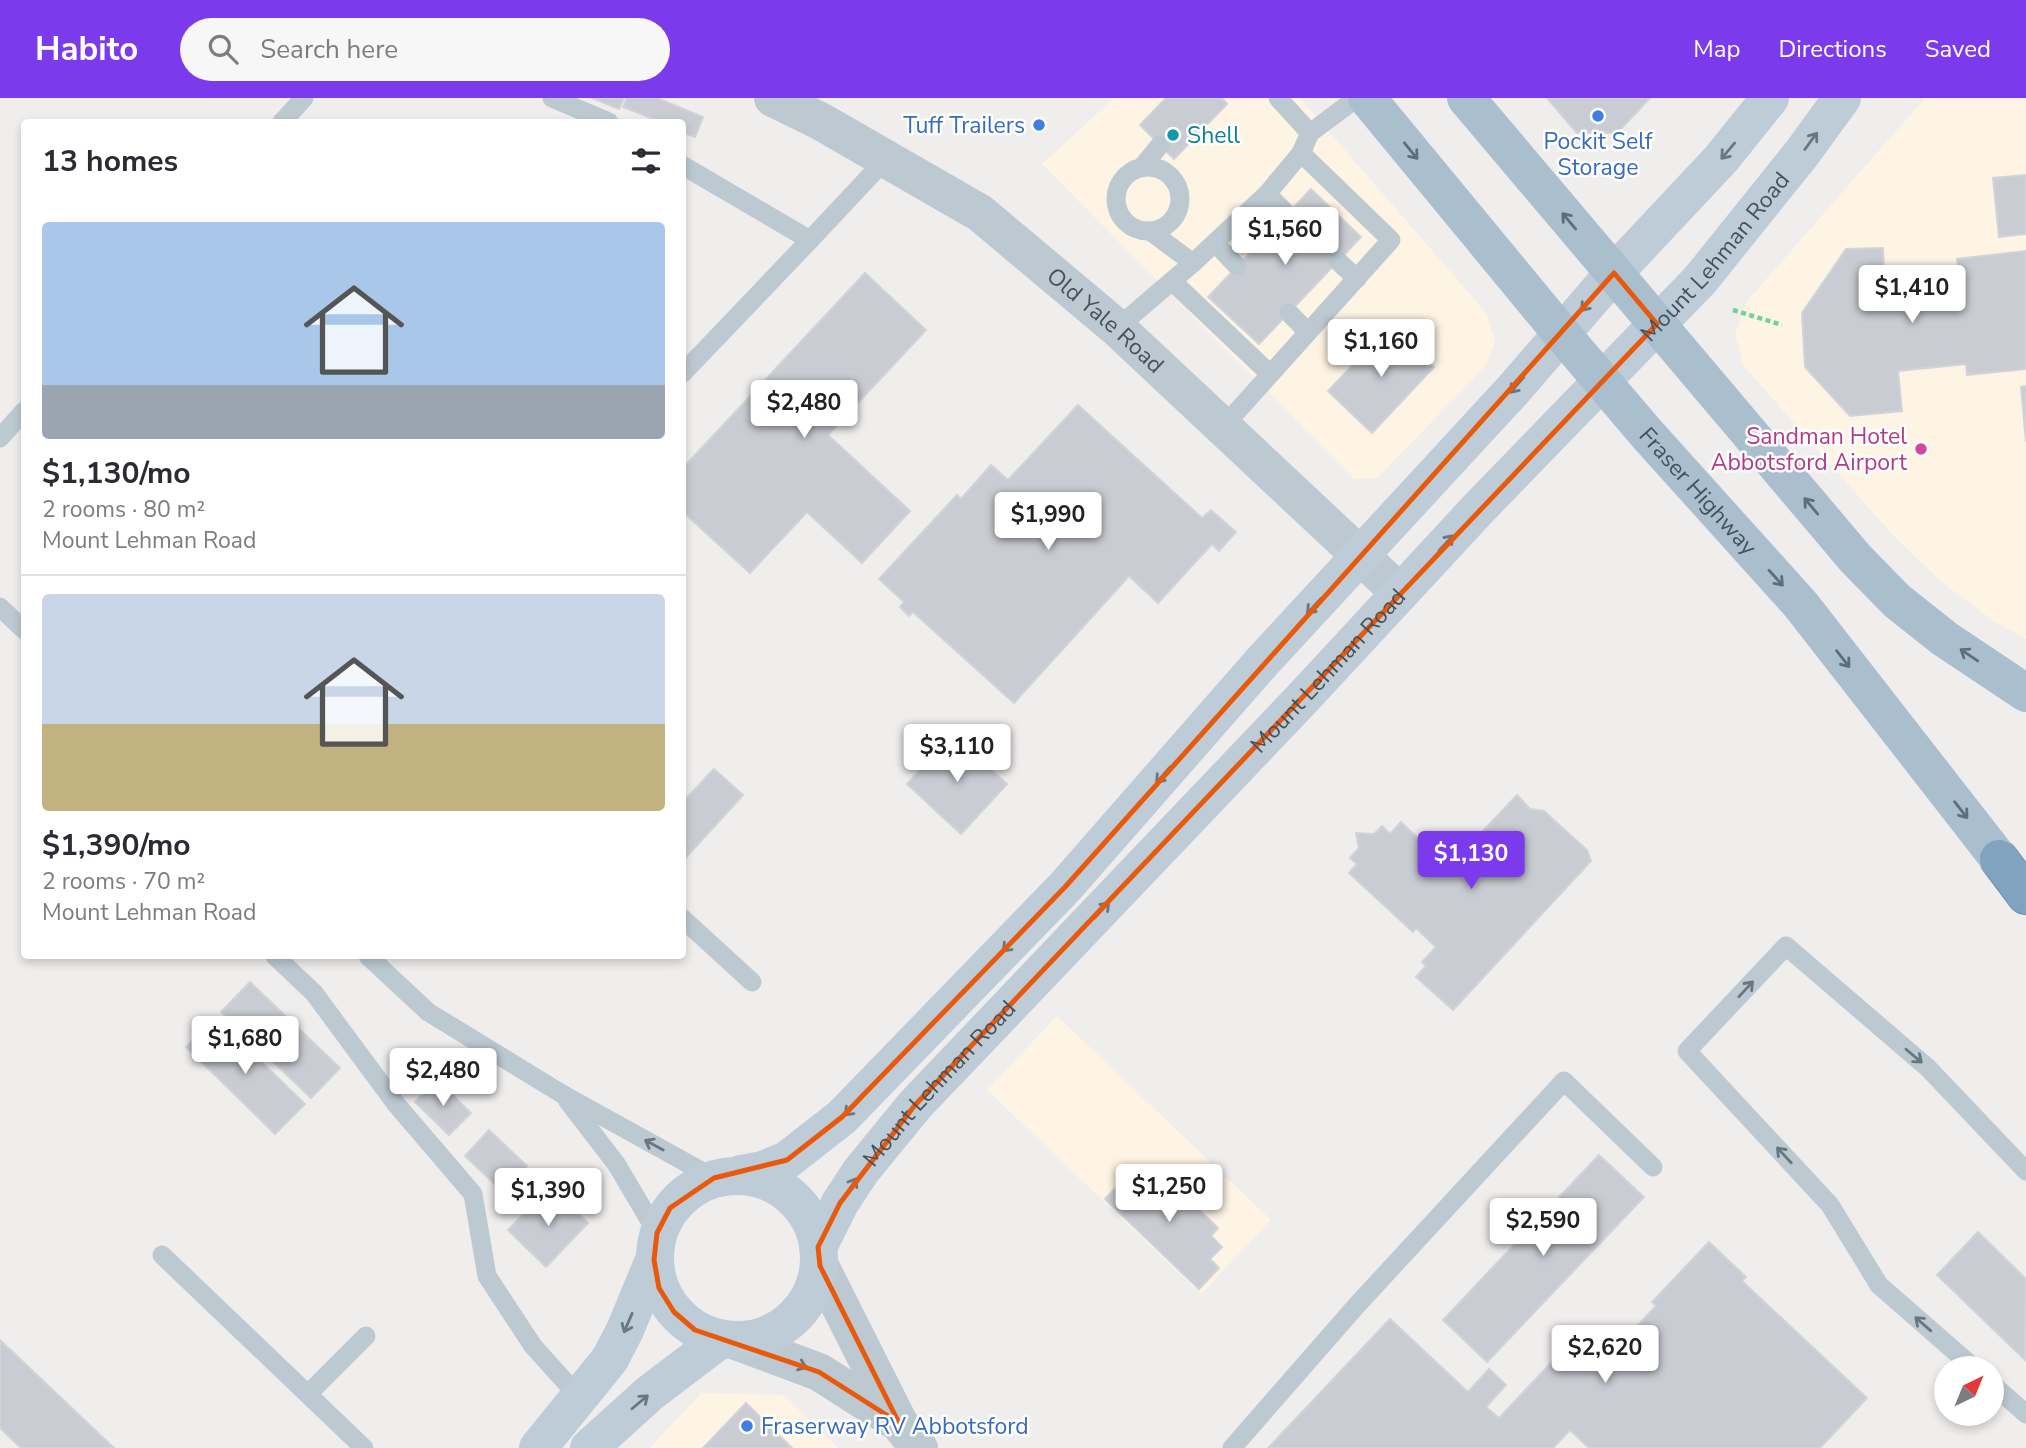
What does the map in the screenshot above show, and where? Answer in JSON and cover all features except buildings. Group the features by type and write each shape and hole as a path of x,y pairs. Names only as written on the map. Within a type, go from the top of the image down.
{"highway":[{"path":"1999,859 2026,895"}],"main road":[{"name":"Fraser Highway","path":"1367,98 1601,380 1801,605 2026,890"},
{"path":"1466,98 1855,558 1896,601 1945,639 2026,693"},
{"name":"Mount Lehman Road","path":"727,1176 763,1170 787,1160 842,1117 1065,887 1261,663 1513,390 1614,273 1721,159 1770,98"},
{"name":"Mount Lehman Road","path":"819,1256 840,1203 860,1171 915,1105 1708,270 1802,153 1842,98"},
{"path":"538,1448 617,1347 655,1246 670,1208 689,1189 727,1176 767,1180 790,1194 807,1214 818,1239 819,1256 813,1291 798,1315 776,1332 749,1340 727,1340 695,1330 674,1311 659,1287 655,1246"},
{"path":"589,1448 650,1393 727,1340"}],"street":[{"name":"Old Yale Road","path":"773,98 820,121 980,214 1117,328 1400,593"},
{"path":"819,1256 909,1435"},
{"path":"727,1340 818,1373 909,1435"}],"lane":[{"path":"285,119 304,98"},
{"path":"552,98 602,119"},
{"path":"1279,98 1310,133"},
{"path":"1117,328 1193,263 1267,194 1301,153 1310,133 1357,98"},
{"path":"1142,167 1160,145"},
{"path":"1222,428 1391,240 1301,153"},
{"path":"686,370 886,159"},
{"path":"686,167 810,240"},
{"path":"1150,231 1160,229 1175,215 1180,196 1177,186 1163,171 1154,167 1142,167 1124,177 1118,187 1117,208 1122,218 1130,226 1150,231 1193,263"},
{"path":"1267,194 1287,214"},
{"path":"1215,243 1237,266"},
{"path":"1338,261 1357,278"},
{"path":"1172,281 1270,374"},
{"path":"1289,313 1308,332"},
{"path":"0,438 21,414"},
{"path":"0,607 21,627"},
{"path":"686,922 752,982"},
{"path":"1960,1356 1879,1285 1830,1205 1687,1051 1786,946 1928,1068 2026,1171"},
{"path":"278,959 314,993 397,1104 473,1194 487,1276 533,1346 579,1397"},
{"path":"372,959 428,1012 562,1094 727,1176"},
{"path":"1232,1448 1357,1305 1564,1081 1653,1167"},
{"path":"562,1094 617,1166 655,1246"},
{"path":"162,1255 364,1448"},
{"path":"309,1393 366,1336"},
{"path":"2004,1395 2026,1414"}],"path":[{"path":"1733,310 1782,326"}],"highlighted area":[{"path":"1614,273 1657,324 915,1105 840,1203 818,1247 820,1266 899,1423 819,1372 695,1330 674,1312 659,1288 654,1260 657,1233 670,1208 714,1178 787,1160 842,1117 1065,887"}],"shaded area":[{"path":"1114,98 1300,98 1487,314 1495,342 1486,366 1377,478 1354,479 1042,164"},
{"name":"Sandman Hotel Abbotsford Airport","path":"1925,98 2026,98 2026,639 1995,622 1939,580 1890,532 1743,365 1735,334 1748,300"},
{"path":"1057,1016 1271,1220 1201,1294 987,1090"},
{"path":"701,1393 784,1395 838,1448 650,1448"}],"place":[{"name":"Pockit Self Storage","path":"1598,116"},
{"name":"Tuff Trailers","path":"1039,125"},
{"name":"Shell","path":"1173,135"},
{"name":"Sandman Hotel Abbotsford Airport","path":"1921,449"},
{"name":"Fraserway RV Abbotsford","path":"747,1426"}]}
